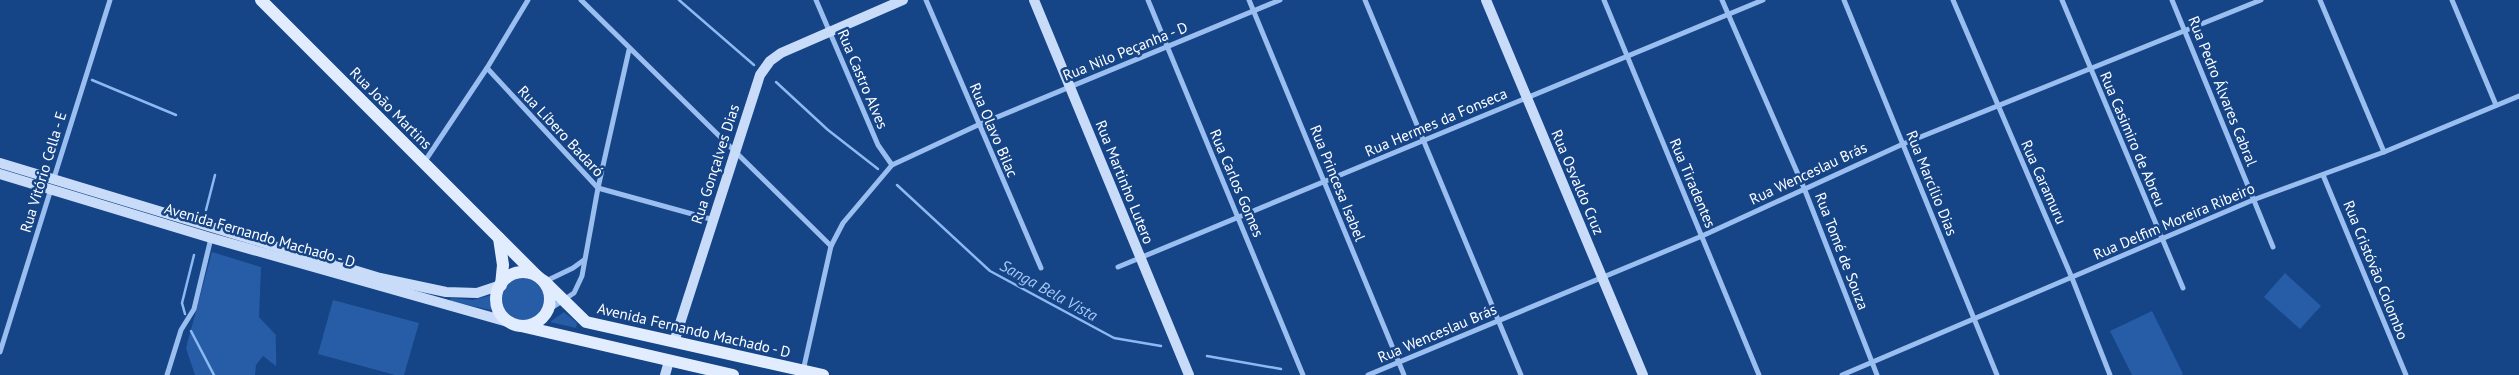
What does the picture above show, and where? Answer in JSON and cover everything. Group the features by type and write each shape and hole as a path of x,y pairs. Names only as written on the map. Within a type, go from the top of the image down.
{"main road":[{"name":"Rua João Martins","path":"261,0 423,164 540,278"},
{"path":"499,238 503,265 497,302 499,311 517,325 536,322 547,311 550,301 549,290 540,278 528,272 513,274 501,285"},
{"name":"Avenida Fernando Machado - D","path":"540,278 586,322 802,373 823,375"},
{"name":"Avenida Fernando Machado - D","path":"517,325 733,375"}],"street":[{"name":"Rua Vitório Cella - E","path":"0,352 109,0"},
{"path":"423,164 528,0"},
{"path":"581,0 629,50 830,246"},
{"name":"Rua Castro Alves","path":"816,0 878,145 892,165"},
{"name":"Rua Gonçalves Dias","path":"674,342 760,75 770,61 781,53 903,0"},
{"name":"Rua Olavo Bilac","path":"926,0 978,125 1041,268"},
{"name":"Rua Martinho Lutero","path":"1034,0 1189,375"},
{"name":"Rua Carlos Gomes","path":"1148,0 1303,375"},
{"name":"Rua Princesa Isabel","path":"1249,0 1404,375"},
{"name":"Rua Nilo Peçanha - D","path":"892,165 978,125 1280,0"},
{"path":"1365,0 1521,375"},
{"name":"Rua Osvaldo Cruz","path":"1486,0 1643,375"},
{"name":"Rua Tiradentes","path":"1604,0 1760,375"},
{"name":"Rua Tomé de Souza","path":"1722,0 1804,188 1877,375"},
{"name":"Rua Hermes da Fonseca","path":"1118,267 1763,0"},
{"name":"Rua Marcílio Dias","path":"1844,0 1997,375"},
{"name":"Rua Caramuru","path":"1953,0 2072,278 2110,375"},
{"name":"Rua Casimiro de Abreu","path":"2062,0 2183,288"},
{"name":"Rua Pedro Álvares Cabral","path":"2172,0 2273,247"},
{"name":"Rua Wenceslau Brás","path":"1368,375 1702,236 1903,144 2184,29 2260,0"},
{"path":"2320,0 2384,152"},
{"path":"2452,0 2496,105"},
{"path":"547,311 574,293 582,276 598,188 629,50"},
{"name":"Rua Líbero Badaró","path":"486,68 598,188 714,220"},
{"name":"Rua Delfim Moreira Ribeiro","path":"1842,375 2254,200 2384,152 2519,96"},
{"name":"Avenida Fernando Machado - D","path":"0,163 52,185 211,238 398,287 477,294 501,285"},
{"path":"802,373 830,246 843,223 892,165"},
{"name":"Avenida Fernando Machado - D","path":"0,174 52,185 398,287 517,325"},
{"name":"Rua Cristóvão Colombo","path":"2323,175 2406,375"},
{"path":"167,375 181,330 194,310 211,238"},
{"path":"540,278 573,268 585,260"},
{"path":"665,375 669,361"}],"shaded area":[{"path":"212,252 261,267 259,317 276,335 276,366 263,356 256,365 255,375 195,375 186,348"},
{"path":"2285,273 2321,306 2300,329 2264,297"},
{"path":"527,278 535,281 541,287 544,299 541,311 535,317 519,320 511,317 505,311 502,295 505,287 511,281"},
{"path":"492,295 495,311 450,301 451,298 473,300"},
{"path":"333,300 419,323 404,375 395,375 318,354"},
{"path":"2152,311 2183,374 2181,375 2132,375 2110,331"},
{"path":"564,312 577,323 576,328 550,322"}],"waterway":[{"name":"Sanga Bela Vista","path":"679,0 754,65"},
{"path":"92,80 176,115"},
{"name":"Sanga Bela Vista","path":"776,82 828,130 878,169"},
{"path":"206,210 215,175"},
{"name":"Sanga Bela Vista","path":"897,185 990,271 1114,338 1161,346"},
{"path":"185,314 182,303 194,255"},
{"path":"191,331 214,375"},
{"name":"Sanga Bela Vista","path":"1207,356 1281,369"}]}
